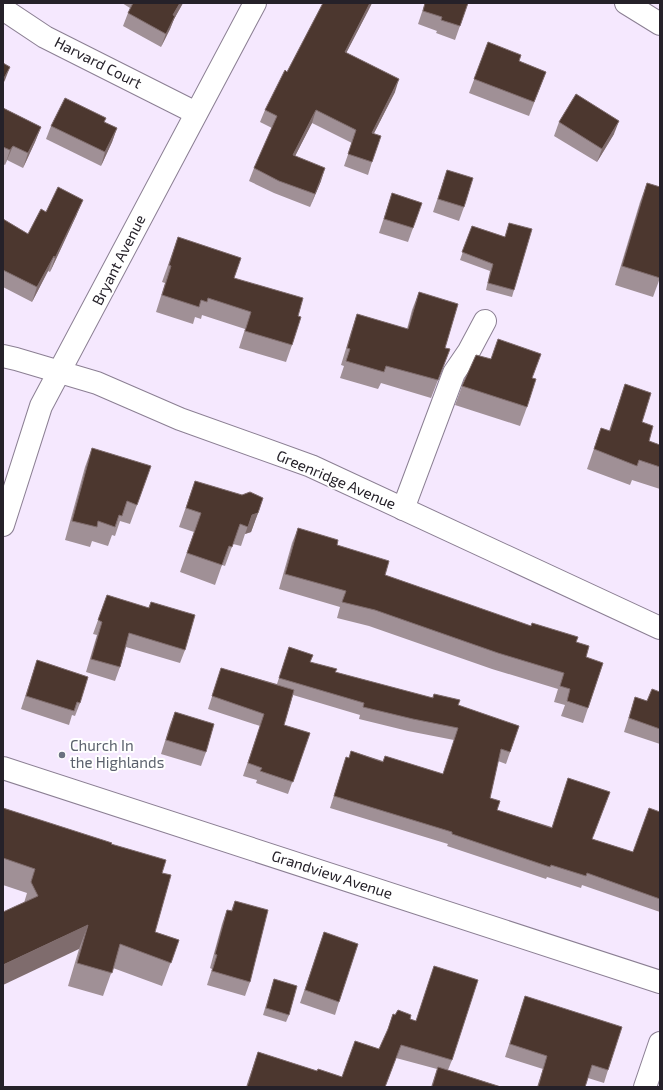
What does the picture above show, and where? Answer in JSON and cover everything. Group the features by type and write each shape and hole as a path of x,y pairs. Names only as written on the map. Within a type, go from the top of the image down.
{"street":[{"name":"Bryant Avenue","path":"3,525 41,406 255,3"},
{"path":"626,3 660,24"},
{"name":"Harvard Court","path":"3,9 46,37 196,113"},
{"path":"403,509 454,373 469,351 485,321"},
{"name":"Greenridge Avenue","path":"3,356 97,383 180,419 311,466 660,628"},
{"name":"Grandview Avenue","path":"3,768 660,982"},
{"path":"645,1087 660,1043"}],"building":[{"path":"133,3 180,3 173,15 175,16 166,34 128,13"},
{"path":"323,3 370,3 345,52 399,79 372,133 381,136 372,162 348,154 356,130 316,110 293,155 325,168 315,194 279,181 254,168 277,116 265,110 285,70 287,72"},
{"path":"425,3 468,3 460,26 441,20 442,17 423,11"},
{"path":"488,42 521,55 519,61 546,72 534,102 474,79"},
{"path":"3,63 10,67 3,80"},
{"path":"576,94 619,121 602,149 559,122"},
{"path":"65,98 106,118 104,122 117,128 105,152 51,126"},
{"path":"3,108 41,127 28,153 13,146 10,150 3,147"},
{"path":"447,170 473,178 464,207 438,199"},
{"path":"647,183 660,187 660,278 622,266"},
{"path":"58,187 83,200 55,258 54,256 37,287 3,270 3,219 28,234 41,209 46,212"},
{"path":"392,193 422,203 413,228 384,219"},
{"path":"509,223 532,229 514,290 488,283 493,264 462,252 472,226 505,237"},
{"path":"178,237 241,258 234,278 303,298 298,316 301,317 292,345 245,331 251,312 208,298 207,302 201,300 199,307 162,295 171,266 169,265"},
{"path":"419,292 458,304 445,348 450,349 438,380 386,366 384,372 346,361 350,349 347,348 357,314 408,329"},
{"path":"498,339 541,354 532,378 536,379 527,407 462,386 476,355 491,359"},
{"path":"625,384 651,393 642,422 653,426 649,441 660,445 660,467 639,460 637,466 594,449 601,428 610,431"},
{"path":"92,448 151,466 137,505 127,501 122,516 119,515 115,527 98,521 97,527 72,521"},
{"path":"195,481 242,495 250,492 263,498 258,513 252,515 248,527 240,524 232,547 229,546 222,565 187,553 201,513 186,508"},
{"path":"298,528 338,540 337,545 389,561 385,575 531,626 532,623 578,637 576,642 589,646 586,657 603,663 588,708 567,701 570,689 560,686 564,673 498,653 375,610 342,602 346,591 285,574"},
{"path":"107,595 149,608 151,602 195,615 185,650 129,633 120,667 91,659 102,622 98,620"},
{"path":"289,647 313,655 310,662 337,669 335,672 433,698 434,694 460,700 458,705 519,726 510,752 501,749 490,798 500,801 497,810 552,828 568,778 610,792 592,839 633,852 649,808 660,812 660,899 587,873 586,876 551,865 550,867 452,834 452,832 334,796 346,757 349,758 351,751 383,762 385,756 443,774 458,728 363,707 364,703 279,678"},
{"path":"37,660 88,677 80,703 77,702 74,711 26,696"},
{"path":"221,668 294,690 284,725 310,733 293,782 260,771 262,768 248,763 264,714 212,696"},
{"path":"652,689 660,692 660,729 629,718 635,697 647,701"},
{"path":"175,712 214,724 206,752 166,740"},
{"path":"3,808 112,843 111,844 166,860 162,873 171,875 155,932 179,940 171,963 120,944 112,973 77,963 88,925 3,965 3,912 38,896 31,882 35,869 3,858"},
{"path":"235,901 268,910 250,982 212,971 227,910 232,911"},
{"path":"324,932 358,944 339,1002 305,990"},
{"path":"434,966 478,980 452,1060 401,1045 385,1087 247,1087 258,1052 317,1071 318,1069 342,1077 355,1041 379,1049 393,1014 395,1015 398,1010 411,1015 410,1019 416,1021"},
{"path":"274,979 297,986 289,1015 266,1008"},
{"path":"525,996 622,1027 608,1070 592,1065 585,1087 538,1087 547,1056 510,1044"},
{"path":"438,1067 501,1087 432,1087"}],"place":[{"name":"Church In the Highlands","path":"62,755"}]}
